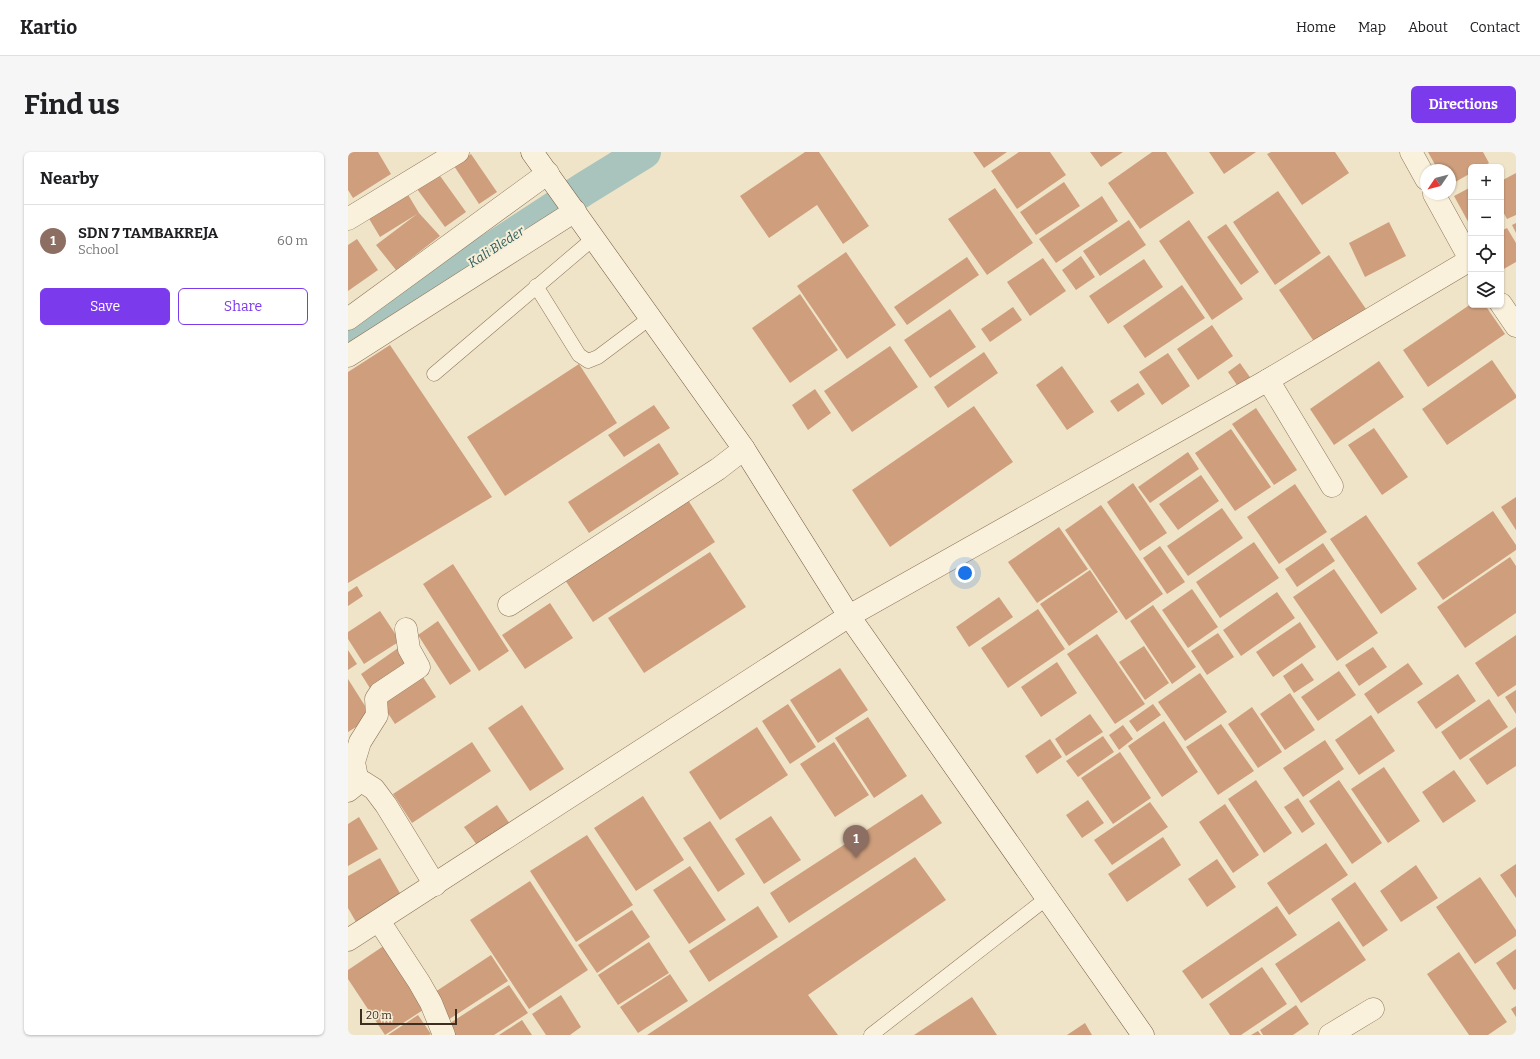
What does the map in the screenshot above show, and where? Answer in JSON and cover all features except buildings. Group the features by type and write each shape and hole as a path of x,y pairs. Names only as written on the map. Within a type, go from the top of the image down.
{"street":[{"path":"348,219 458,152"},
{"path":"532,152 744,449 849,616 1143,1035"},
{"path":"1411,152 1420,168"},
{"path":"348,319 549,175"},
{"path":"1437,200 1468,255"},
{"path":"348,356 573,209"},
{"path":"348,940 849,616 1268,380 1468,262"},
{"path":"1504,308 1516,326"},
{"path":"1268,380 1332,486"},
{"path":"509,605 718,469 744,449"},
{"path":"406,629 409,649 419,667 380,693 376,699 377,715 360,742 354,762 353,787 363,782 374,789 386,805 435,885"},
{"path":"379,921 431,1003 444,1035"},
{"path":"1330,1035 1373,1009"}],"lane":[{"path":"434,374 594,238"},
{"path":"536,286 579,355 588,361 598,357 650,318"},
{"path":"871,1035 1047,898"}],"waterway":[{"name":"Kali Bleder","path":"348,343 584,189 644,152"}],"place":[{"name":"SDN 7 TAMBAKREJA","path":"856,858"}]}
